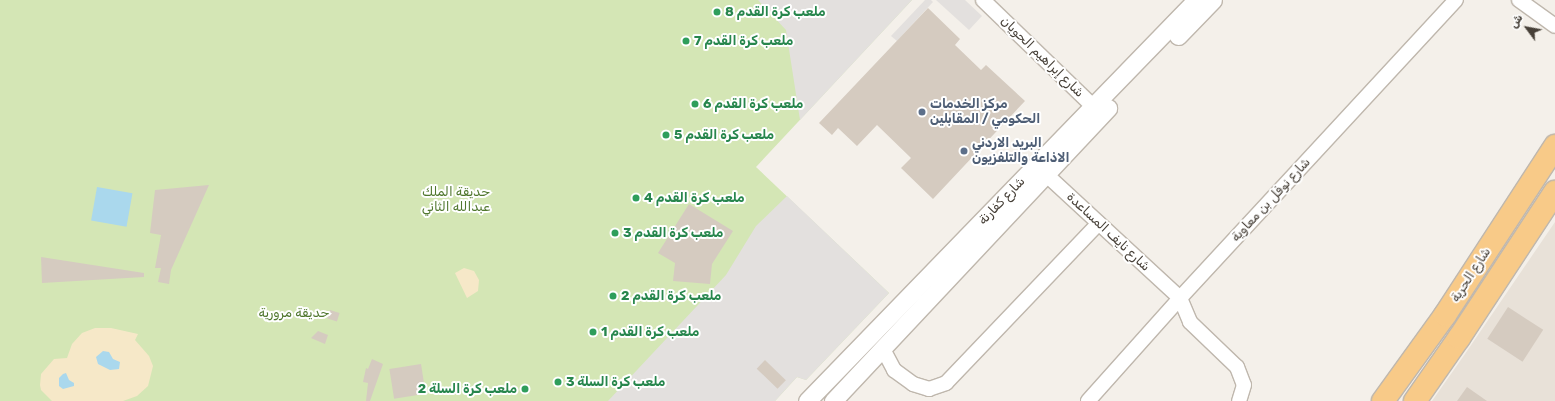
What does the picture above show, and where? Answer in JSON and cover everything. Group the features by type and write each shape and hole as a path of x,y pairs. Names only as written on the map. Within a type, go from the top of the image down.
{"highway":[{"name":"شارع الحرية","path":"1383,401 1445,315 1555,146"},
{"name":"شارع الحرية","path":"1415,401 1459,338 1555,192"}],"street":[{"name":"شارع إبراهيم الحويان","path":"982,0 1098,110"},
{"name":"شارع كفارنة","path":"833,401 883,349 1196,0"},
{"name":"شارع كفارنة","path":"1098,110 1213,0"},
{"name":"شارع نوفل بن معاوية","path":"1088,401 1180,298 1456,0"},
{"path":"1519,0 1555,26"},
{"name":"شارع كفارنة","path":"807,401 1042,170"},
{"name":"شارع نايف المساعدة","path":"1042,170 1180,298"},
{"path":"883,349 894,370 913,384 929,389 946,382 1098,222"},
{"path":"1180,298 1190,322 1237,367 1244,385 1239,401"}],"shaded area":[{"path":"758,0 912,0 800,120 786,30"},
{"path":"925,0 931,0 933,2 897,41 891,36"},
{"path":"936,0 965,0 982,16 969,30"},
{"path":"787,196 889,293 806,380 797,377 775,401 608,401 726,275 756,226"},
{"path":"1555,222 1555,401 1432,401 1465,354"}],"green space":[{"name":"حديقة الملك عبدالله الثاني","path":"0,0 912,0 756,167 889,293 806,380 797,377 775,401 0,401"}],"sand":[{"path":"464,268 474,271 479,280 478,291 467,298 455,273"},
{"path":"95,328 111,328 138,334 135,340 149,356 153,366 148,386 137,396 123,401 52,401 41,390 41,374 54,359 67,358 72,344 82,333"}],"water":[{"path":"97,187 132,193 127,227 91,220"},
{"path":"103,351 109,352 113,359 120,362 119,369 110,370 98,364 96,357"},
{"path":"66,373 69,380 74,383 74,386 63,389 59,386 59,378"}],"building":[{"name":"مركز الخدمات الحكومي / المقابلين","path":"928,8 960,39 955,45 981,70 986,65 1025,101 933,199 901,168 911,158 877,125 857,146 838,128 832,135 819,123"},
{"path":"209,185 171,270 169,284 158,282 161,268 155,268 161,235 150,233 155,190"},
{"path":"689,204 733,231 712,264 710,284 673,281 675,263 658,253"},
{"path":"41,257 144,273 144,277 42,283"},
{"path":"1508,307 1543,330 1523,362 1487,339"},
{"path":"330,310 340,313 337,322 327,319"},
{"path":"318,331 328,335 325,344 311,338"},
{"path":"372,359 383,364 370,401 366,401 368,383 363,382 366,368 368,369"},
{"path":"765,360 786,380 778,389 757,369"},
{"path":"421,364 426,394 394,399 389,369"},
{"path":"1467,387 1487,401 1457,401"}],"place":[{"name":"ملعب كرة القدم 8","path":"717,12"},
{"name":"ملعب كرة القدم 7","path":"686,41"},
{"name":"ملعب كرة القدم 6","path":"695,104"},
{"name":"مركز الخدمات الحكومي / المقابلين","path":"922,112"},
{"name":"ملعب كرة القدم 5","path":"666,135"},
{"name":"البريد الاردني الاذاعة والتلفزيون","path":"964,151"},
{"name":"ملعب كرة القدم 4","path":"636,198"},
{"name":"ملعب كرة القدم 3","path":"615,233"},
{"name":"ملعب كرة القدم 2","path":"613,296"},
{"name":"ملعب كرة القدم 1","path":"593,332"},
{"name":"ملعب كرة السلة 3","path":"558,382"},
{"name":"ملعب كرة السلة 2","path":"525,389"}],"park label":[{"name":"حديقة مرورية","path":"294,313"}]}
